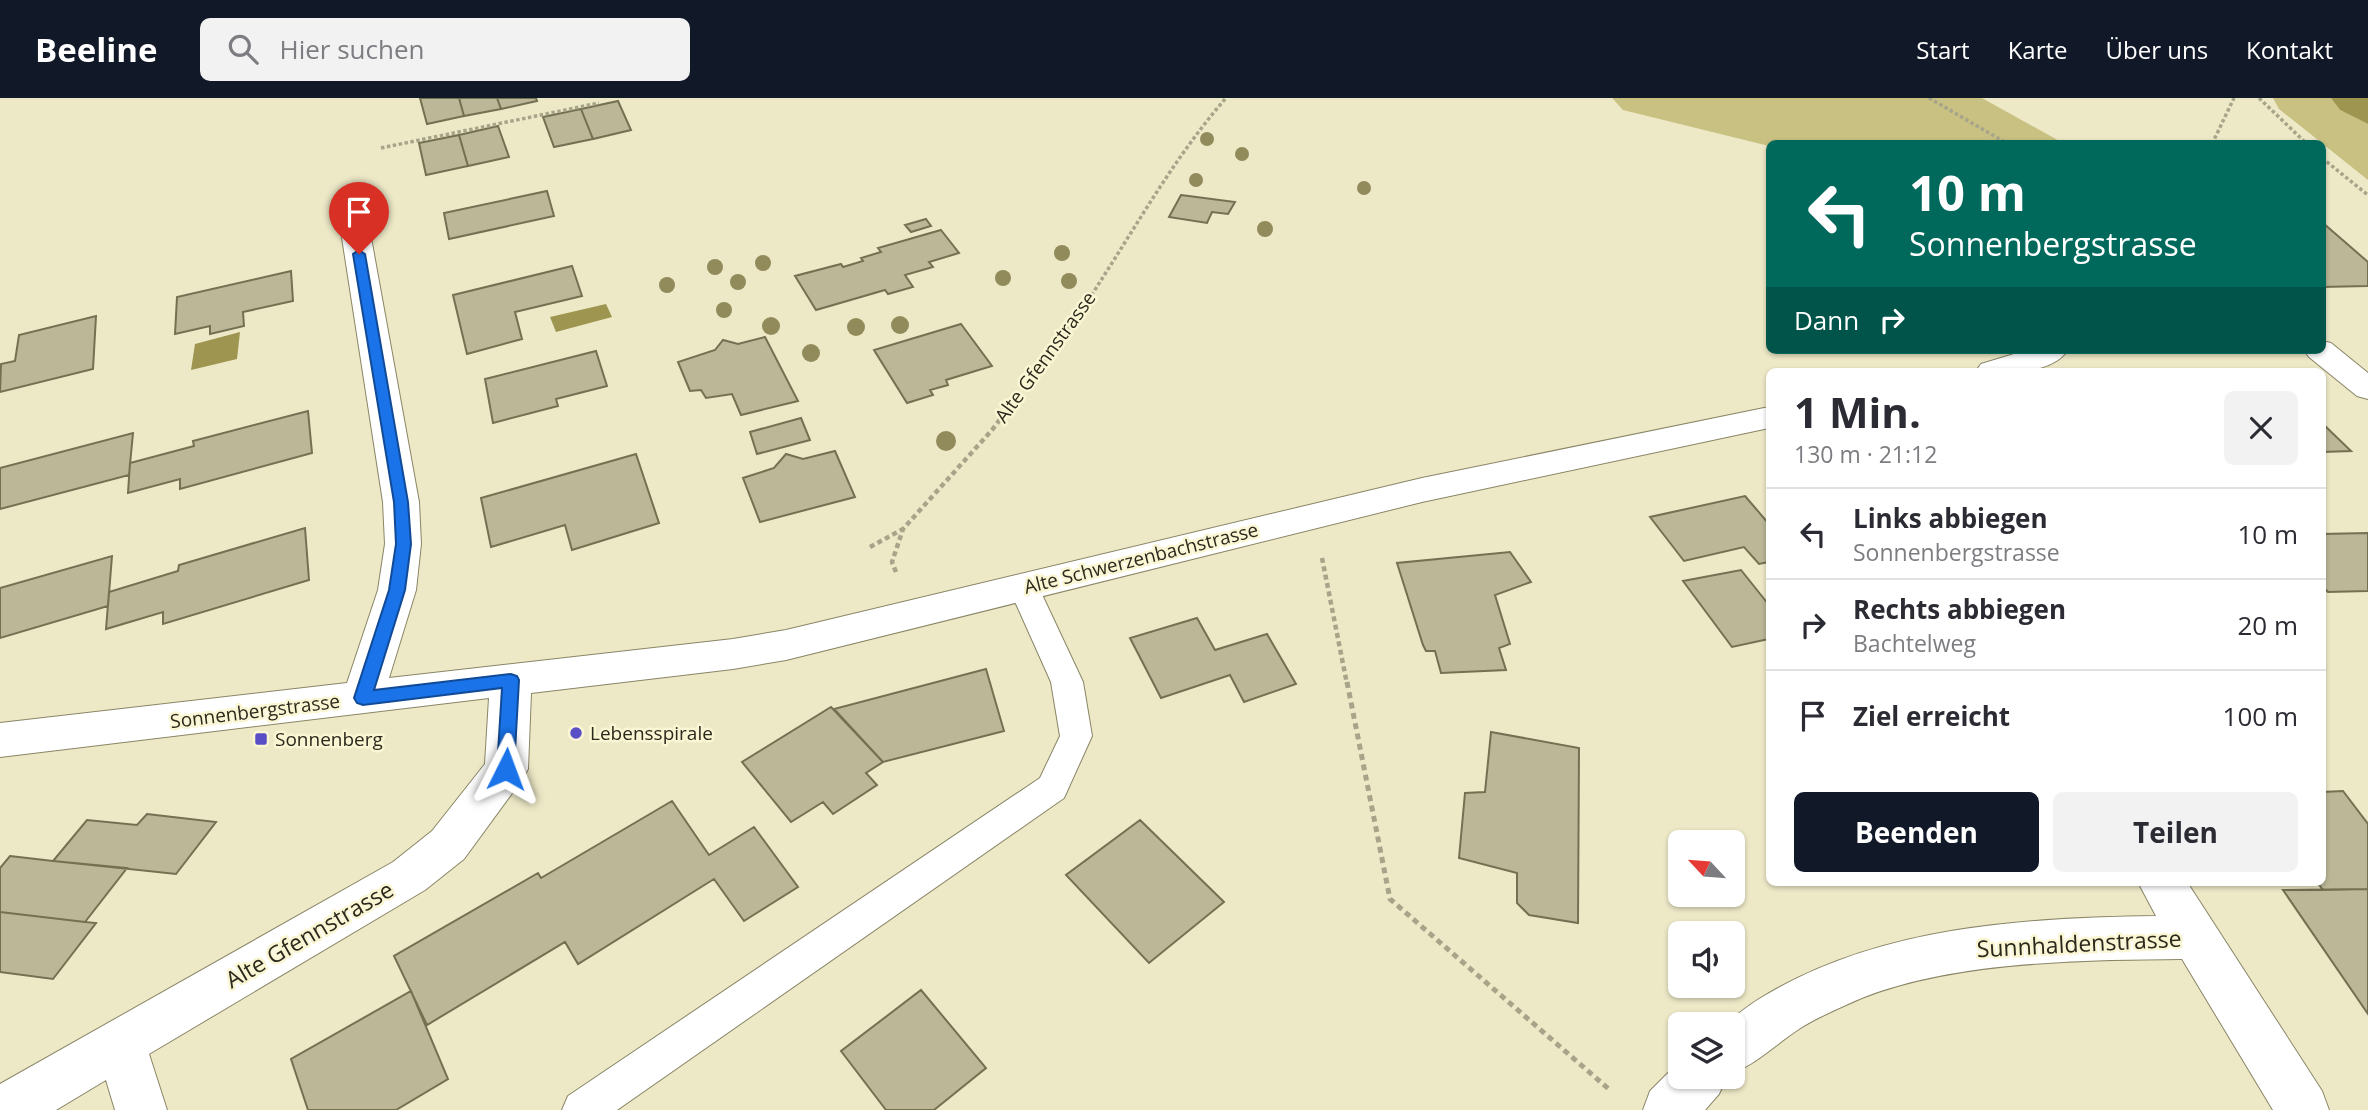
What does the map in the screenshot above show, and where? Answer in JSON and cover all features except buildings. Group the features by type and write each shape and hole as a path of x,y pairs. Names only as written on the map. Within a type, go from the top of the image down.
{"street":[{"path":"350,199 401,502 403,544 397,590 363,698"},
{"path":"2002,368 2044,354"},
{"path":"2325,354 2368,389"},
{"name":"Alte Schwerzenbachstrasse","path":"511,680 746,652 850,631 1023,586 1422,490 1766,419"},
{"name":"Sonnenbergstrasse","path":"0,740 511,680"},
{"name":"Alte Gfennstrasse","path":"6,1110 409,876 448,845 506,769 511,680"},
{"path":"2164,886 2303,1110"},
{"name":"Sunnhaldenstrasse","path":"1745,1037 1813,996 1891,966 1963,950 2052,940 2196,937"},
{"path":"120,1042 141,1110"},
{"path":"1670,1110 1690,1089"}],"lane":[{"path":"582,1110 1052,788 1076,736 1067,682 1023,586"}],"path":[{"name":"Alte Gfennstrasse","path":"912,615 892,562 903,529 992,429 1075,321 1200,128 1226,98"},
{"path":"1929,98 2001,140"},
{"path":"2214,140 2234,98"},
{"path":"2259,98 2303,140"},
{"path":"382,148 599,103"},
{"path":"2326,162 2368,195"},
{"path":"870,547 903,529"},
{"path":"1319,548 1390,899 1611,1091"}],"shaded area":[{"path":"1612,98 1982,98 2058,140 1766,140 1766,145 1623,110"},
{"path":"2273,98 2331,98 2340,110 2368,124 2368,180 2326,146 2326,140 2318,140 2279,109"},
{"path":"2331,98 2368,98 2368,124 2340,110"},
{"path":"606,304 612,317 556,332 550,317"},
{"path":"240,332 237,359 191,370 195,344"}],"place":[{"name":"Lebensspirale","path":"576,733"},
{"name":"Sonnenberg","path":"261,739"}],"route":[{"path":"359,254 401,502 403,544 397,590 363,698 511,680 506,769"}]}
